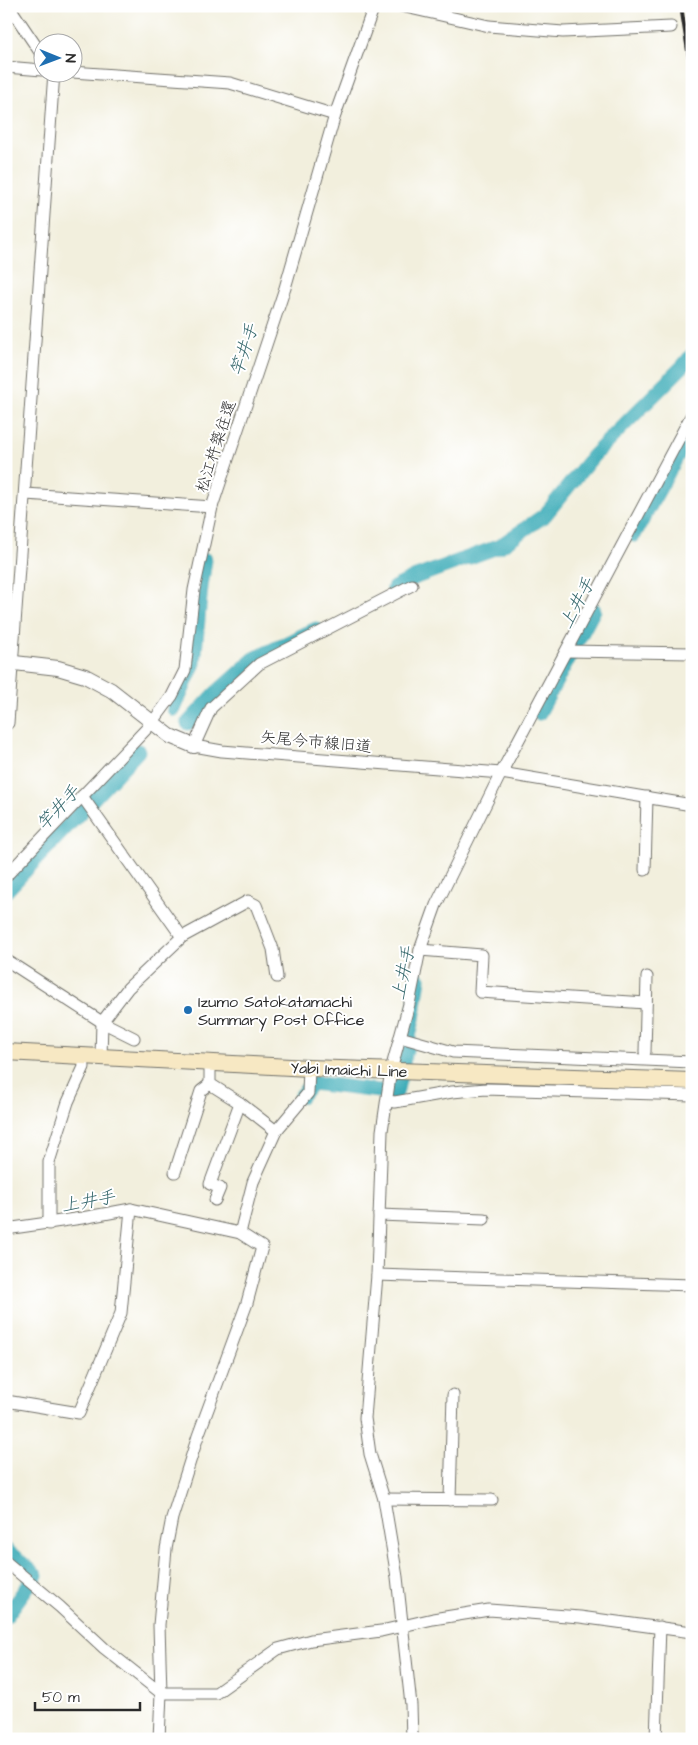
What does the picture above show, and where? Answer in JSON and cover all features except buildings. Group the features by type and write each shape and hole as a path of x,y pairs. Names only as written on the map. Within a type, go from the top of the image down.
{"main road":[{"name":"Yabi Imaichi Line","path":"6,1052 309,1068 692,1081"}],"street":[{"path":"9,6 32,40"},
{"name":"松江杵築往還","path":"152,723 172,696 185,670 194,590 212,507 285,288 335,115 374,6"},
{"path":"401,6 489,26 563,32 671,27"},
{"path":"6,67 32,69"},
{"path":"82,73 230,83 335,115"},
{"path":"6,725 8,724 10,662 26,494 39,269 53,82"},
{"path":"412,1739 411,1705 396,1577 384,1499 370,1454 365,1418 377,1275 382,1131 391,1070 420,950 436,904 501,773 692,414"},
{"path":"26,494 212,507"},
{"path":"194,746 211,708 259,664 412,585"},
{"path":"567,651 692,653"},
{"name":"矢尾今市線旧道","path":"10,662 58,668 85,676 111,690 170,736 194,746 222,751 501,773 692,805"},
{"path":"6,876 152,723"},
{"path":"82,796 182,937"},
{"path":"645,870 647,797"},
{"path":"101,1057 102,1022 128,988 182,937 248,901 256,905 272,949 277,977"},
{"path":"420,950 482,955 480,992 646,1003"},
{"path":"6,960 102,1022 134,1038"},
{"path":"645,1052 647,977"},
{"path":"400,1037 453,1052 692,1062"},
{"path":"48,1224 49,1162 68,1102 84,1067 83,1056"},
{"path":"210,1062 210,1084"},
{"path":"240,1233 253,1182 276,1131 308,1093 309,1068"},
{"path":"210,1084 276,1131"},
{"path":"175,1172 201,1091 210,1084"},
{"path":"387,1101 395,1102 452,1092 486,1089 692,1095"},
{"path":"215,1200 220,1188 210,1184 240,1104"},
{"path":"6,1401 79,1413 120,1313 131,1209"},
{"path":"6,1229 48,1224 131,1209 240,1233 262,1247 247,1302 198,1436 172,1518 166,1549 159,1625 161,1693 159,1739"},
{"path":"379,1215 484,1219"},
{"path":"377,1275 692,1285"},
{"path":"450,1500 454,1395"},
{"path":"384,1499 492,1500"},
{"path":"6,1562 60,1607 104,1648 161,1693 216,1693 278,1649 311,1640 401,1627 433,1619 489,1610 580,1617 692,1632"},
{"path":"656,1739 660,1627"}],"waterway":[{"path":"394,588 416,577 500,546 545,515 593,456 692,355"},
{"name":"上井手","path":"634,535 692,429"},
{"name":"竿井手","path":"174,709 194,663 205,560"},
{"name":"上井手","path":"539,713 594,610"},
{"path":"188,723 216,693 254,659 316,629"},
{"name":"竿井手","path":"6,891 138,751"},
{"name":"上井手","path":"301,1096 312,1083 396,1093 413,1019 419,979"},
{"name":"上井手","path":"6,1550 36,1575 6,1616"}],"railway":[{"path":"681,6 692,77"}],"place":[{"name":"Izumo Satokatamachi Summary Post Office","path":"188,1010"}]}
